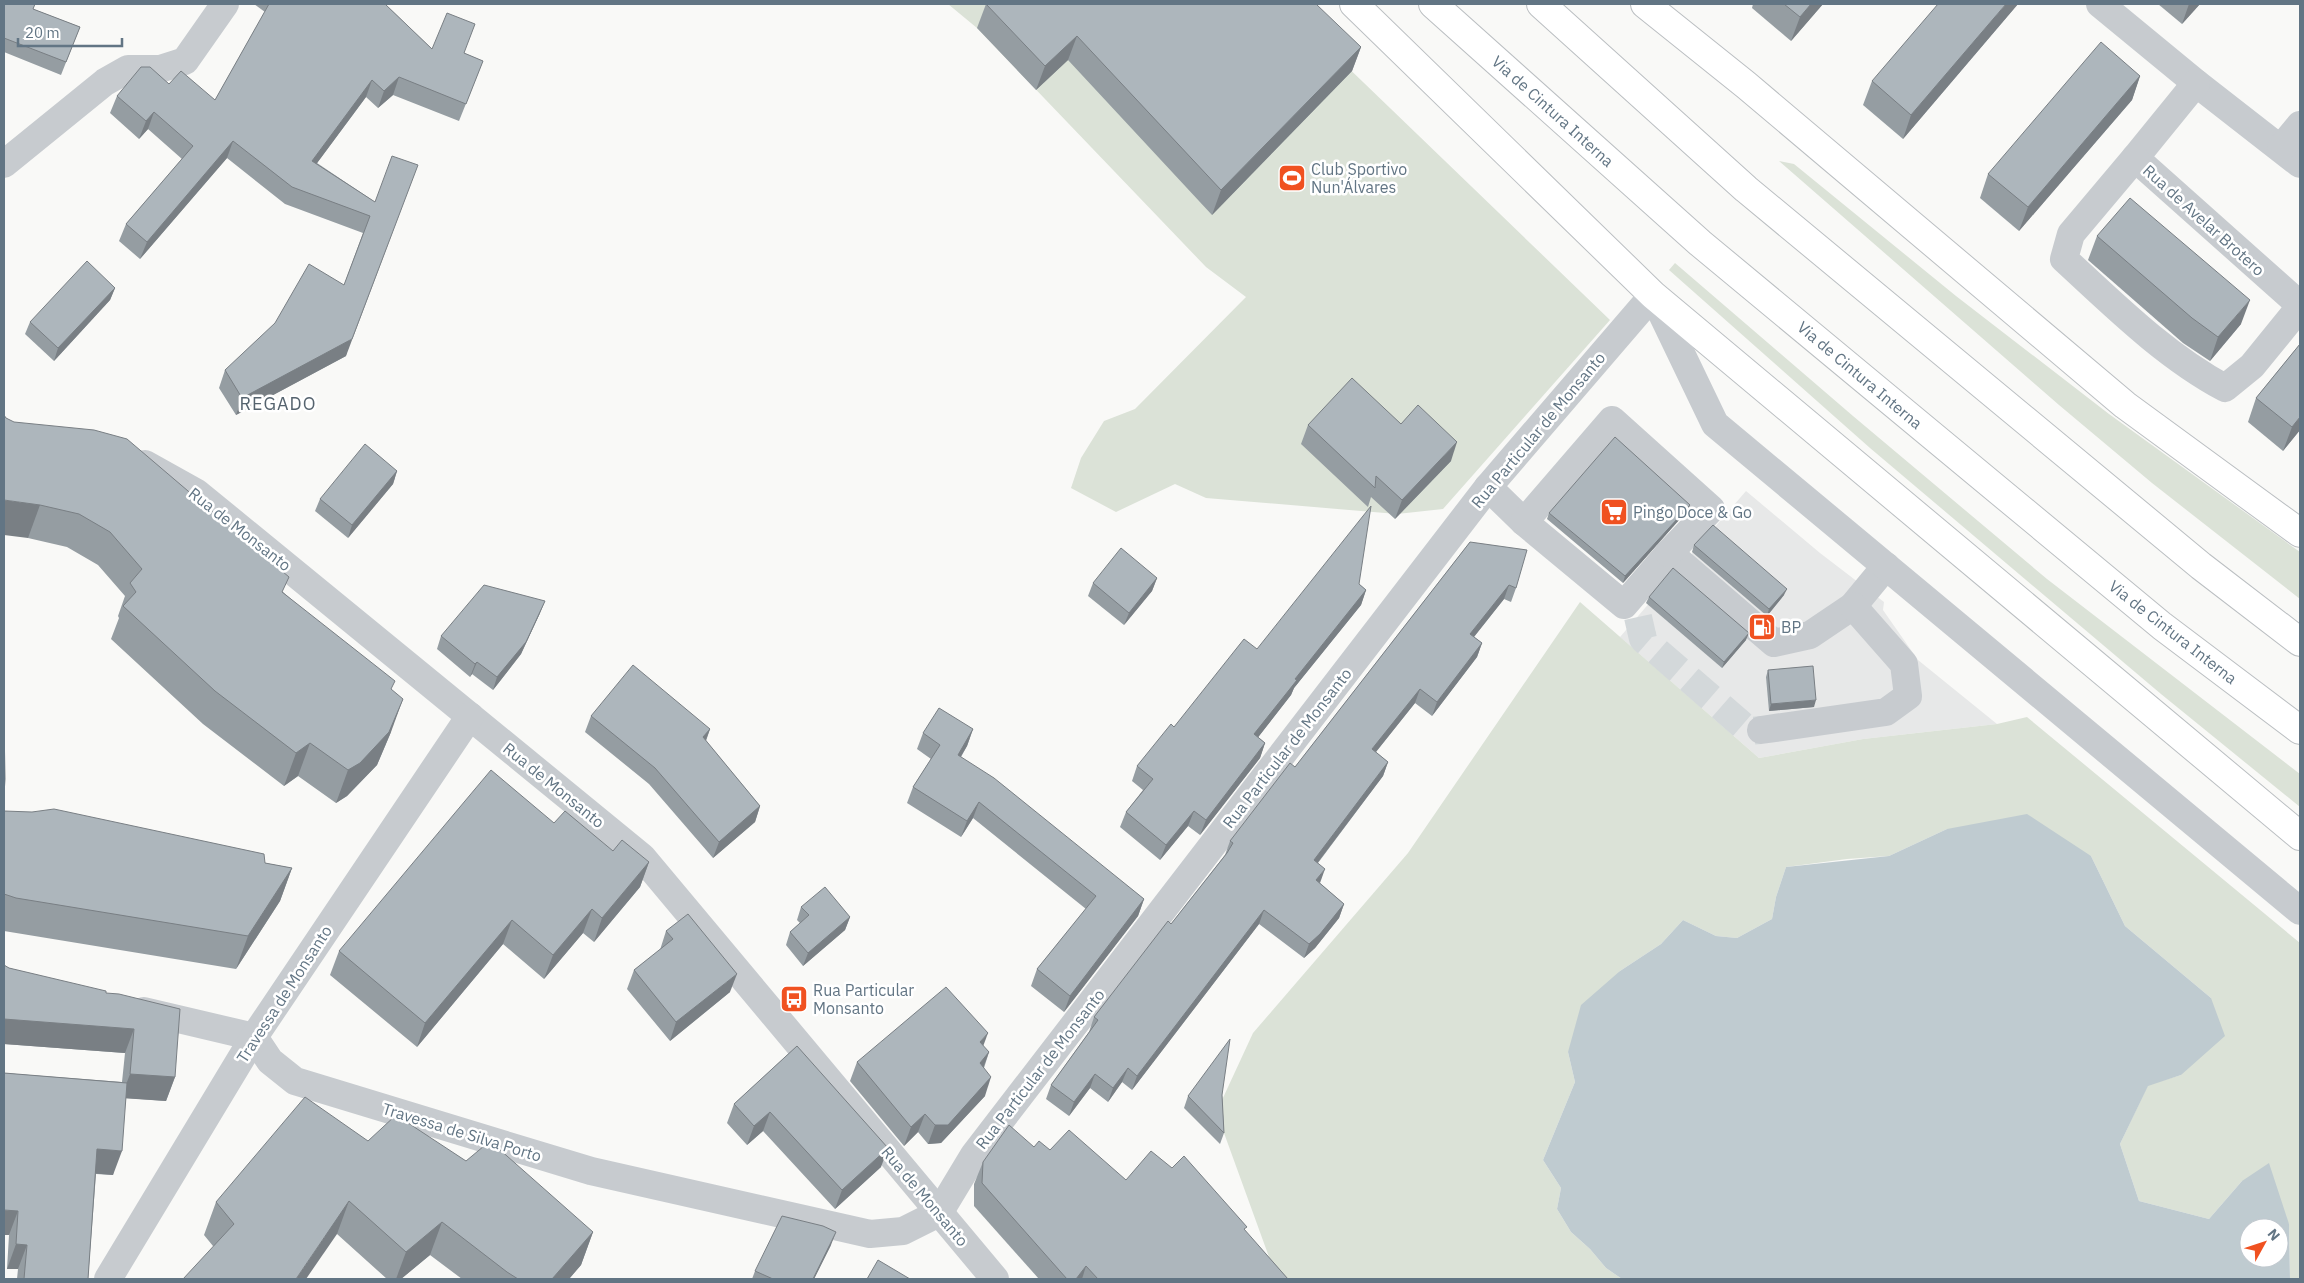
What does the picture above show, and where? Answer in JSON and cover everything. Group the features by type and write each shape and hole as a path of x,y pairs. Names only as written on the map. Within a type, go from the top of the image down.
{"highway":[{"path":"1354,4 1653,295 2300,836"},
{"name":"Via de Cintura Interna","path":"1432,4 1700,242 2162,626 2300,730"},
{"path":"1542,4 1746,189 2201,566 2300,642"},
{"path":"1646,4 1746,85 2125,405 2300,533"}],"street":[{"path":"4,164 105,82 128,69 160,69 185,61 225,4"},
{"path":"2100,4 2196,83 2291,156 2300,125"},
{"name":"Rua de Avelar Brotero","path":"2196,83 2135,158 2300,306"},
{"path":"2135,158 2071,234 2064,259 2102,294 2194,372 2225,388 2252,366 2300,306"},
{"path":"1653,295 1715,424 2300,911"},
{"name":"Rua Particular de Monsanto","path":"939,1213 974,1155 1488,487 1653,295"},
{"path":"1488,487 1524,522 1631,611 1669,554 1711,508 1612,420 1524,522"},
{"name":"Rua de Monsanto","path":"122,458 149,465 197,493 642,857 995,1279"},
{"path":"1669,554 1774,643 1810,635 1853,606 1886,566"},
{"path":"1761,730 1886,712 1908,696 1904,664 1853,606"},
{"name":"Travessa de Monsanto","path":"108,1279 254,1037 470,716"},
{"path":"119,1005 254,1037"},
{"name":"Travessa de Silva Porto","path":"254,1037 270,1062 295,1081 590,1171 870,1234 903,1231 939,1213"}],"shaded area":[{"name":"Club Sportivo Nun'Álvares","path":"948,4 1282,4 1610,320 1443,509 1397,514 1206,498 1175,484 1116,512 1071,488 1081,458 1104,421 1135,409 1246,297 1206,267 977,28"},
{"path":"1779,161 1794,164 1956,296 2109,414 2300,552 2300,599 2152,483 2059,405"},
{"path":"1675,263 2047,579 2300,774 2300,807 2161,694 1870,448 1669,270"},
{"name":"BP","path":"1746,491 1820,553 1884,602 1883,610 1918,660 1997,724 1863,739 1759,758 1620,637"},
{"path":"1580,602 1759,758 1863,739 1997,724 2027,717 2300,943 2300,1279 2290,1279 2289,1218 2282,1218 2242,1181 2209,1219 2139,1201 2120,1144 2148,1085 2181,1075 2211,998 2125,926 2091,856 1947,829 1889,856 1786,867 1776,897 1772,919 1737,938 1716,936 1683,920 1661,944 1620,971 1568,1052 1575,1082 1543,1160 1561,1188 1557,1209 1571,1232 1590,1249 1606,1268 1622,1279 1277,1279 1224,1133 1222,1100 1253,1033 1408,853"},
{"path":"2027,814 2091,856 2125,926 2211,998 2225,1036 2181,1075 2148,1086 2120,1144 2139,1201 2209,1219 2242,1181 2269,1163 2287,1218 2239,1218 2239,1268 2289,1268 2289,1224 2290,1279 1622,1279 1606,1268 1590,1249 1571,1232 1557,1209 1561,1188 1543,1160 1575,1082 1568,1052 1581,1005 1620,971 1661,944 1683,920 1716,936 1737,938 1772,919 1776,897 1786,867 1889,856 1947,829"}],"building":[{"path":"4,4 35,4 33,9 80,27 66,62 4,38"},
{"path":"269,4 385,4 432,49 447,13 475,24 464,53 483,61 466,104 399,77 384,91 372,80 312,161 375,202 392,156 418,165 352,339 242,398 225,370 275,323 309,264 344,285 370,216 292,187 233,141 147,242 126,224 193,146 154,112 146,121 117,96 141,67 150,67 169,84 181,71 215,100"},
{"path":"986,4 1316,4 1361,47 1221,190 1077,36 1045,66"},
{"path":"1784,4 1811,4 1800,17"},
{"path":"1938,4 2006,4 1911,115 1872,81"},
{"path":"2101,42 2140,76 2028,207 1988,174"},
{"path":"2130,198 2250,300 2218,337 2192,318 2097,236"},
{"path":"87,261 115,288 58,348 30,322"},
{"path":"2300,344 2300,417 2292,427 2256,398"},
{"path":"1352,378 1401,424 1418,405 1457,442 1402,500 1376,476 1375,488 1308,425"},
{"path":"4,415 14,422 94,430 127,439 289,577 282,592 395,681 391,689 403,699 389,732 360,763 348,770 310,743 296,753 215,691 123,606 136,592 130,583 142,569 110,532 79,514 40,505 4,500"},
{"name":"Pingo Doce & Go","path":"1615,437 1690,505 1625,576 1549,513"},
{"path":"365,444 397,471 352,525 320,499"},
{"path":"1371,506 1359,584 1366,590 1254,734 1265,743 1206,820 1194,811 1166,845 1126,812 1153,779 1137,766 1171,724 1174,727 1244,639 1257,649"},
{"path":"1713,525 1787,589 1769,609 1694,545"},
{"path":"1470,542 1527,550 1516,588 1509,585 1470,634 1482,643 1437,702 1420,689 1372,749 1388,762 1314,860 1325,869 1316,880 1344,904 1320,934 1309,944 1264,910 1137,1076 1128,1068 1113,1088 1095,1074 1074,1102 1051,1085 1098,1020 1094,1017 1168,921 1171,924 1227,853 1233,843 1230,841 1290,763 1295,767"},
{"path":"1121,548 1157,578 1129,613 1093,583"},
{"path":"1673,568 1749,633 1724,662 1649,597"},
{"path":"484,585 545,601 526,642 497,677 477,662 475,664 441,636"},
{"path":"633,665 710,729 703,737 760,806 719,842 655,768 591,716"},
{"path":"1813,666 1816,700 1771,704 1768,670"},
{"path":"939,708 973,729 958,755 994,778 1144,899 1070,996 1037,969 1096,896 979,802 967,821 913,787 940,745 923,733"},
{"path":"4,723 5,779 4,794"},
{"path":"491,770 554,823 565,811 613,851 622,840 649,862 602,918 592,909 553,955 512,920 425,1023 339,951"},
{"path":"54,809 264,854 265,863 292,868 248,936 16,898 4,894 4,811 32,812"},
{"path":"825,887 850,917 808,953 790,932 809,915 801,907"},
{"path":"688,914 737,974 676,1022 634,970 673,939 666,931"},
{"path":"4,965 9,968 106,991 106,993 119,994 180,1009 175,1077 130,1074 134,1029 4,1019"},
{"path":"946,987 988,1033 980,1042 989,1052 980,1063 991,1077 948,1125 935,1125 925,1114 911,1127 857,1062"},
{"path":"1230,1039 1222,1095 1224,1133 1188,1096"},
{"path":"797,1046 888,1148 842,1190 770,1112 754,1126 734,1104"},
{"path":"4,1073 127,1083 122,1151 97,1149 88,1279 24,1279 27,1245 16,1244 18,1211 4,1210"},
{"path":"305,1097 368,1141 396,1115 466,1161 490,1141 593,1232 552,1279 518,1279 442,1222 406,1252 349,1201 296,1279 183,1279 234,1224 216,1202"},
{"path":"1009,1125 1034,1147 1039,1141 1050,1150 1069,1130 1126,1180 1151,1151 1172,1168 1184,1156 1247,1227 1244,1229 1288,1279 1098,1279 1086,1266 1076,1279 1067,1279 982,1183 983,1162"},
{"path":"782,1216 823,1226 836,1232 813,1279 773,1279 755,1271"},
{"path":"878,1260 910,1279 867,1279"}],"tunnel":[{"path":"1638,617 1643,639 1749,731 1761,730"}],"place":[{"name":"Club Sportivo Nun'Álvares","path":"1292,178"},
{"name":"Pingo Doce & Go","path":"1614,512"},
{"name":"BP","path":"1762,627"},
{"name":"Rua Particular Monsanto","path":"794,999"}],"district":[{"name":"REGADO","path":"278,404"}]}
